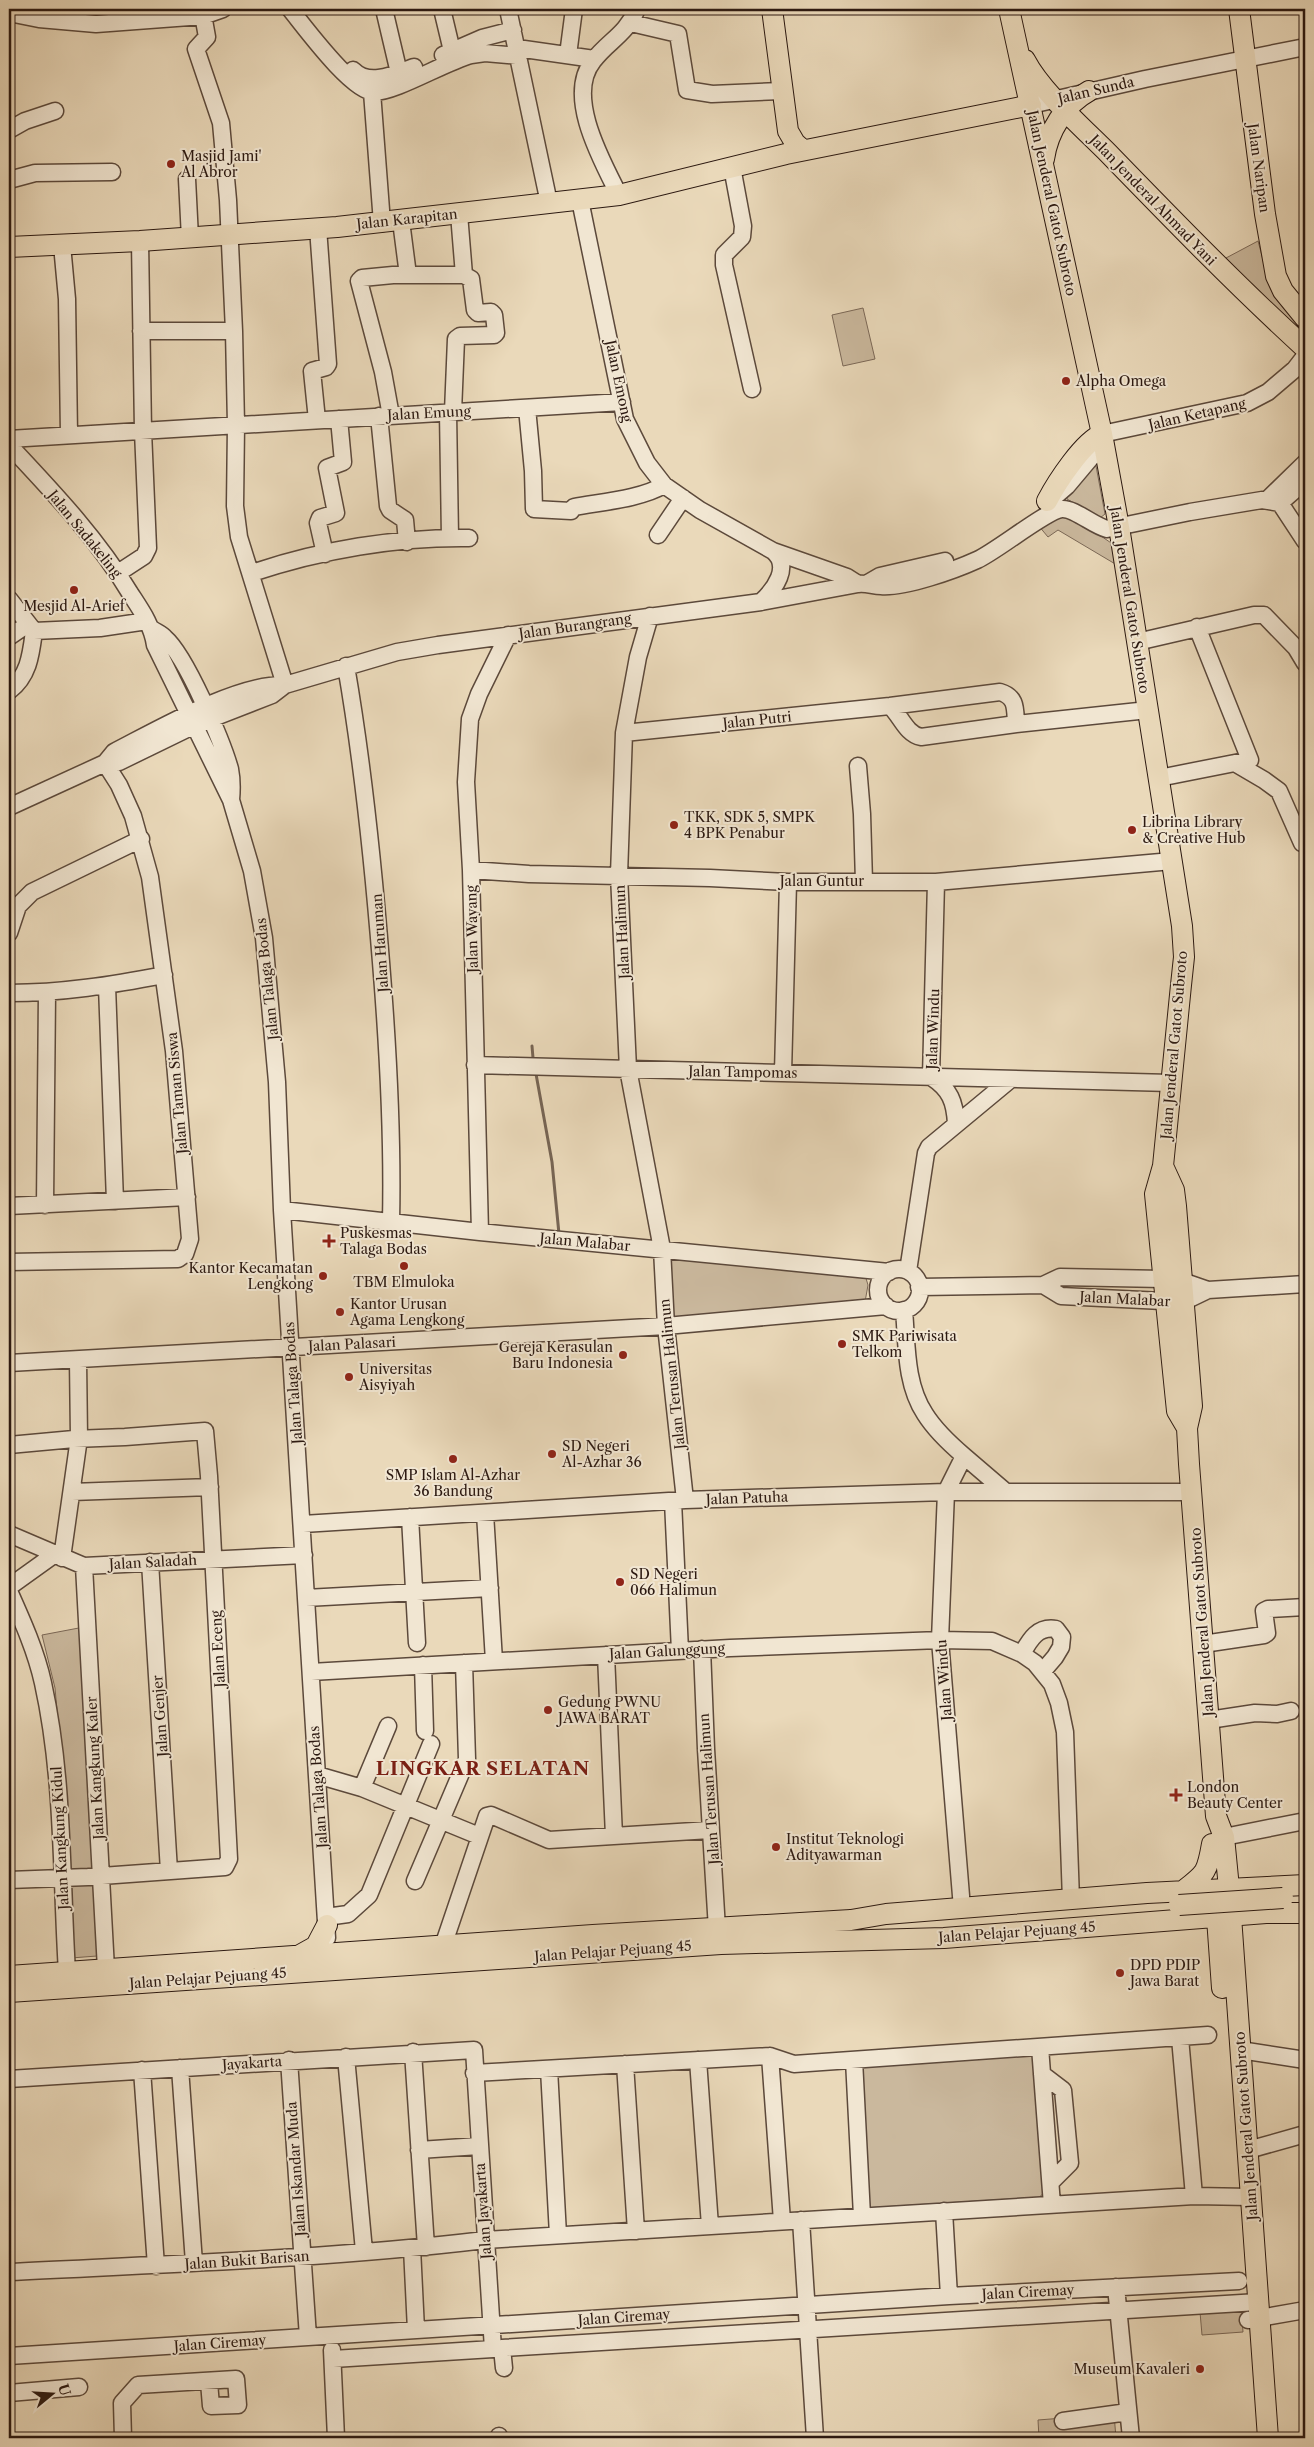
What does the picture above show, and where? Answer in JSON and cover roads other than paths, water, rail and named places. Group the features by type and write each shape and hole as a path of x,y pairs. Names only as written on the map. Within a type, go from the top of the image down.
{"main road":[{"path":"772,9 781,91 788,131 794,144 793,153"},
{"path":"1009,9 1015,41"},
{"name":"Jalan Naripan","path":"1239,9 1244,60 1276,276 1283,291 1305,318"},
{"name":"Jalan Jenderal Ahmad Yani","path":"1015,41 1030,70 1061,104 1202,250 1305,348"},
{"name":"Jalan Jenderal Gatot Subroto","path":"1015,41 1031,105 1103,438 1182,926 1184,957 1163,1166 1155,1194 1173,1280 1177,1411 1187,1428 1216,1816 1212,1826 1220,1841 1226,1951 1253,2311 1257,2438"},
{"path":"1045,174 1050,136 1061,104 1096,89"},
{"path":"1096,89 1086,108 1086,126 1097,142"},
{"name":"Jalan Sunda","path":"793,153 1031,105"},
{"path":"1045,174 1054,144 1060,137 1074,134 1097,142"},
{"name":"Jalan Karapitan","path":"9,247 190,238 318,228 402,221 580,200 619,195 793,153"},
{"path":"1048,502 1053,490 1091,440 1103,438"},
{"path":"1182,1905 1203,1876 1220,1841 1241,1868 1263,1885"},
{"name":"Jalan Pelajar Pejuang 45","path":"9,1976 296,1957 328,1962 353,1952 717,1929 851,1929 944,1938 1182,1905 1222,1888 1263,1885 1305,1885"},
{"path":"851,1929 959,1915 1305,1898"},
{"name":"Jalan Pelajar Pejuang 45","path":"959,1915 1071,1900 1182,1905 1224,1916 1305,1913"},
{"path":"1182,1905 1196,1922 1226,1951 1249,1922 1266,1913"},
{"path":"296,1957 316,1946 326,1921 353,1952"},
{"name":"Jalan Pelajar Pejuang 45","path":"9,1992 328,1962 721,1944 851,1929"},
{"name":"Jalan Jenderal Gatot Subroto","path":"1226,1951 1240,2050 1248,2150 1245,2196"},
{"name":"Jalan Jenderal Gatot Subroto","path":"1253,2311 1268,2438"}],"street":[{"path":"9,13 39,19 96,24 223,9"},
{"path":"290,9 339,60 362,77 374,79 393,79 471,55 485,53 518,52 568,55 594,59"},
{"path":"302,9 357,85 372,92"},
{"path":"384,9 393,79"},
{"path":"442,9 452,51"},
{"path":"508,9 549,203"},
{"path":"568,55 574,9"},
{"path":"203,12 207,37 196,49 221,123 230,235 236,425 235,516 239,538 252,573 285,684"},
{"path":"619,195 596,152 584,104 583,78 594,59 634,16 678,34 687,90 712,94 781,91"},
{"path":"372,92 393,79 452,51 482,38 513,30"},
{"name":"Jalan Sunda","path":"1096,89 1305,47"},
{"path":"372,92 382,222"},
{"name":"Jalan Sunda","path":"1031,105 1061,104"},
{"path":"9,130 31,119 55,111"},
{"path":"732,167 743,226 742,237 728,250 724,260 752,389"},
{"path":"9,180 35,173 112,172"},
{"path":"187,179 190,238"},
{"name":"Jalan Emong","path":"580,200 626,419 637,446 647,463 664,485 700,510 773,551 863,584"},
{"path":"459,214 464,275"},
{"path":"402,221 408,275"},
{"path":"316,420 312,371 326,367 328,364 318,228"},
{"path":"118,573 147,553 142,431 140,241"},
{"path":"62,245 67,299 69,435"},
{"path":"408,542 405,520 390,510 388,506 383,372 359,281 362,278 408,275 464,275 471,279 475,310 478,313 491,312 494,315 496,333 494,335 460,336 456,339 450,412 450,538"},
{"path":"141,331 234,331"},
{"name":"Jalan Ketapang","path":"1103,438 1246,404 1268,392 1295,369 1305,356"},
{"name":"Jalan Emung","path":"9,439 622,402"},
{"path":"527,408 533,471 534,509 573,510 574,508 645,492 664,485"},
{"path":"326,554 318,523 320,518 336,513 328,468 343,462 339,419"},
{"name":"Jalan Sadakeling","path":"9,445 62,502 118,573 150,625 155,645 200,716"},
{"path":"1274,501 1305,463"},
{"path":"1119,528 1190,512 1274,501 1305,481"},
{"path":"658,535 683,498"},
{"path":"1274,501 1305,540"},
{"name":"Jalan Burangrang","path":"9,807 105,763 114,752 200,716 269,684 285,684 396,652 508,635 761,602 863,584 880,576 941,562 972,551 1006,532 1048,502"},
{"name":"Jalan Burangrang","path":"863,584 881,586 909,582 964,565 994,551 1045,517 1062,509 1068,510 1098,527 1107,530 1119,528"},
{"path":"252,573 361,547 450,538 469,538"},
{"path":"761,602 771,592 779,578 779,559 773,551"},
{"path":"9,599 35,629 31,657 27,668 17,685 9,691"},
{"path":"1137,642 1254,615 1264,615 1296,648 1305,663"},
{"name":"Jalan Halimun","path":"650,616 638,657 624,733 619,875 628,1069 662,1249"},
{"path":"9,637 35,629 150,625"},
{"path":"1159,778 1250,760 1197,628"},
{"name":"Jalan Wayang","path":"480,1232 471,870 466,782 470,719 479,694 508,635"},
{"name":"Jalan Haruman","path":"346,666 365,779 374,874 391,1132 391,1222"},
{"name":"Jalan Putri","path":"624,733 890,706 1000,692 1008,694 1015,703 1016,724"},
{"path":"890,706 901,716 910,732 921,737 1016,724 1148,710"},
{"name":"Jalan Talaga Bodas","path":"200,716 230,769 231,800 254,878 264,938 277,1082 282,1210 303,1524 328,1962"},
{"name":"Jalan Taman Siswa","path":"9,1262 178,1259 186,1254 190,1239 174,1051 150,877 141,839 119,785 105,763"},
{"path":"1235,763 1280,792 1302,843 1305,843"},
{"path":"858,766 862,814 864,882"},
{"path":"9,933 18,906 32,892 141,839"},
{"name":"Jalan Guntur","path":"471,870 529,874 619,875 788,882 936,882 1172,861"},
{"path":"783,1073 788,882"},
{"name":"Jalan Windu","path":"936,882 931,1076 942,1083 949,1092 956,1108 956,1124"},
{"path":"9,993 47,993 107,986 164,975"},
{"path":"107,986 115,1201"},
{"path":"45,1204 47,993"},
{"name":"Jalan Tampomas","path":"475,1065 1171,1083"},
{"path":"908,1271 926,1153 929,1146 1011,1079"},
{"path":"9,1206 187,1197"},
{"name":"Jalan Malabar","path":"282,1210 480,1232 889,1272"},
{"name":"Jalan Terusan Halimun","path":"662,1249 679,1500 680,1650"},
{"path":"666,1326 886,1306 894,1310 904,1310 914,1304 919,1293 916,1278 908,1271 898,1269 889,1272 881,1280 878,1291 886,1306"},
{"name":"Jalan Malabar","path":"919,1287 1043,1286 1060,1277 1173,1280 1208,1290"},
{"name":"Jalan Malabar","path":"1043,1286 1061,1296 1174,1301 1208,1290 1305,1284"},
{"path":"904,1310 911,1379 915,1395 924,1414 964,1456 1006,1492"},
{"name":"Jalan Palasari","path":"9,1363 666,1326"},
{"path":"9,1587 59,1556 72,1492 79,1438 78,1360"},
{"name":"Jalan Eceng","path":"79,1438 125,1437 205,1430 210,1486 229,1859 224,1867 169,1871"},
{"path":"9,1445 79,1438"},
{"name":"Jalan Windu","path":"959,1915 940,1640 946,1492 964,1456"},
{"path":"72,1492 210,1486"},
{"name":"Jalan Patuha","path":"303,1524 679,1500 946,1492 1192,1492"},
{"path":"486,1513 494,1661"},
{"path":"410,1517 417,1643"},
{"name":"Jalan Saladah","path":"9,1534 84,1566 304,1555"},
{"name":"Jalan Genjer","path":"150,1562 169,1871"},
{"name":"Jalan Kangkung Kaler","path":"84,1566 106,1970"},
{"path":"306,1598 490,1588"},
{"name":"Jalan Kangkung Kidul","path":"9,1590 30,1641 43,1683 58,1779 67,1972"},
{"path":"1203,1644 1264,1635 1267,1633 1264,1611 1268,1609 1305,1607"},
{"path":"1022,1654 1032,1638 1040,1630 1056,1629 1062,1637 1061,1646 1043,1672"},
{"name":"Jalan Galunggung","path":"310,1672 680,1650 940,1640 992,1641 1022,1654 1043,1672 1052,1684 1059,1703 1065,1732 1071,1900"},
{"name":"Jalan Terusan Halimun","path":"702,1649 710,1830 717,1929"},
{"path":"606,1655 614,1836"},
{"path":"415,1881 467,1759 464,1663"},
{"path":"326,1921 348,1914 369,1895 406,1806 428,1738 423,1665"},
{"path":"1209,1720 1255,1713 1277,1714 1291,1711"},
{"path":"362,1788 388,1726"},
{"path":"317,1775 362,1788 479,1836"},
{"path":"443,1946 479,1836 486,1818 491,1815 549,1840 710,1830"},
{"path":"1220,1841 1305,1821"},
{"path":"9,1880 169,1871"},
{"path":"474,2073 770,2056 794,2064 1208,2035"},
{"path":"1180,2038 1194,2196"},
{"path":"1040,2047 1052,2205"},
{"name":"Jayakarta","path":"9,2079 413,2052 474,2050 474,2073"},
{"path":"1240,2050 1305,2060"},
{"path":"413,2052 419,2150 419,2248 416,2330"},
{"path":"770,2056 782,2222"},
{"path":"346,2057 364,2251"},
{"name":"Jalan Iskandar Muda","path":"289,2060 308,2337"},
{"path":"698,2060 710,2226"},
{"path":"854,2060 862,2216"},
{"path":"625,2064 636,2231"},
{"path":"180,2068 194,2263"},
{"path":"549,2069 558,2235"},
{"path":"142,2070 156,2266"},
{"name":"Jalan Jayakarta","path":"333,2359 494,2349 474,2073"},
{"path":"1248,2150 1305,2134"},
{"path":"419,2150 479,2146"},
{"name":"Jalan Bukit Barisan","path":"9,2272 156,2266 419,2248 486,2240 862,2216 1194,2196 1245,2196"},
{"path":"944,2211 949,2296"},
{"path":"802,2220 815,2438"},
{"name":"Jalan Ciremay","path":"9,2356 949,2296 1239,2281"},
{"path":"1116,2287 1131,2438"},
{"name":"Jalan Ciremay","path":"504,2368 502,2348 1118,2311 1305,2310"},
{"path":"330,2335 333,2359 336,2438"},
{"path":"123,2438 122,2403 138,2385 209,2382"},
{"path":"9,2393 79,2387"},
{"path":"1063,2421 1128,2412"}],"waterway":[{"path":"532,1046 533,1058"},
{"path":"536,1074 552,1162 559,1234"}],"place":[{"name":"Masjid Jami' Al Abror","path":"171,164"},
{"name":"Alpha Omega","path":"1066,381"},
{"name":"Mesjid Al-Arief","path":"74,590"},
{"name":"TKK, SDK 5, SMPK 4 BPK Penabur","path":"674,825"},
{"name":"Librina Library & Creative Hub","path":"1132,830"},
{"name":"Puskesmas Talaga Bodas","path":"329,1241"},
{"name":"TBM Elmuloka","path":"404,1266"},
{"name":"Kantor Kecamatan Lengkong","path":"323,1276"},
{"name":"Kantor Urusan Agama Lengkong","path":"340,1312"},
{"name":"SMK Pariwisata Telkom","path":"842,1344"},
{"name":"Gereja Kerasulan Baru Indonesia","path":"623,1355"},
{"name":"Universitas Aisyiyah","path":"349,1377"},
{"name":"SD Negeri Al-Azhar 36","path":"552,1454"},
{"name":"SMP Islam Al-Azhar 36 Bandung","path":"453,1459"},
{"name":"SD Negeri 066 Halimun","path":"620,1582"},
{"name":"Gedung PWNU JAWA BARAT","path":"548,1710"},
{"name":"London Beauty Center","path":"1176,1795"},
{"name":"Institut Teknologi Adityawarman","path":"776,1847"},
{"name":"DPD PDIP Jawa Barat","path":"1120,1973"},
{"name":"Museum Kavaleri","path":"1200,2369"}],"district":[{"name":"LINGKAR SELATAN","path":"483,1768"}]}
